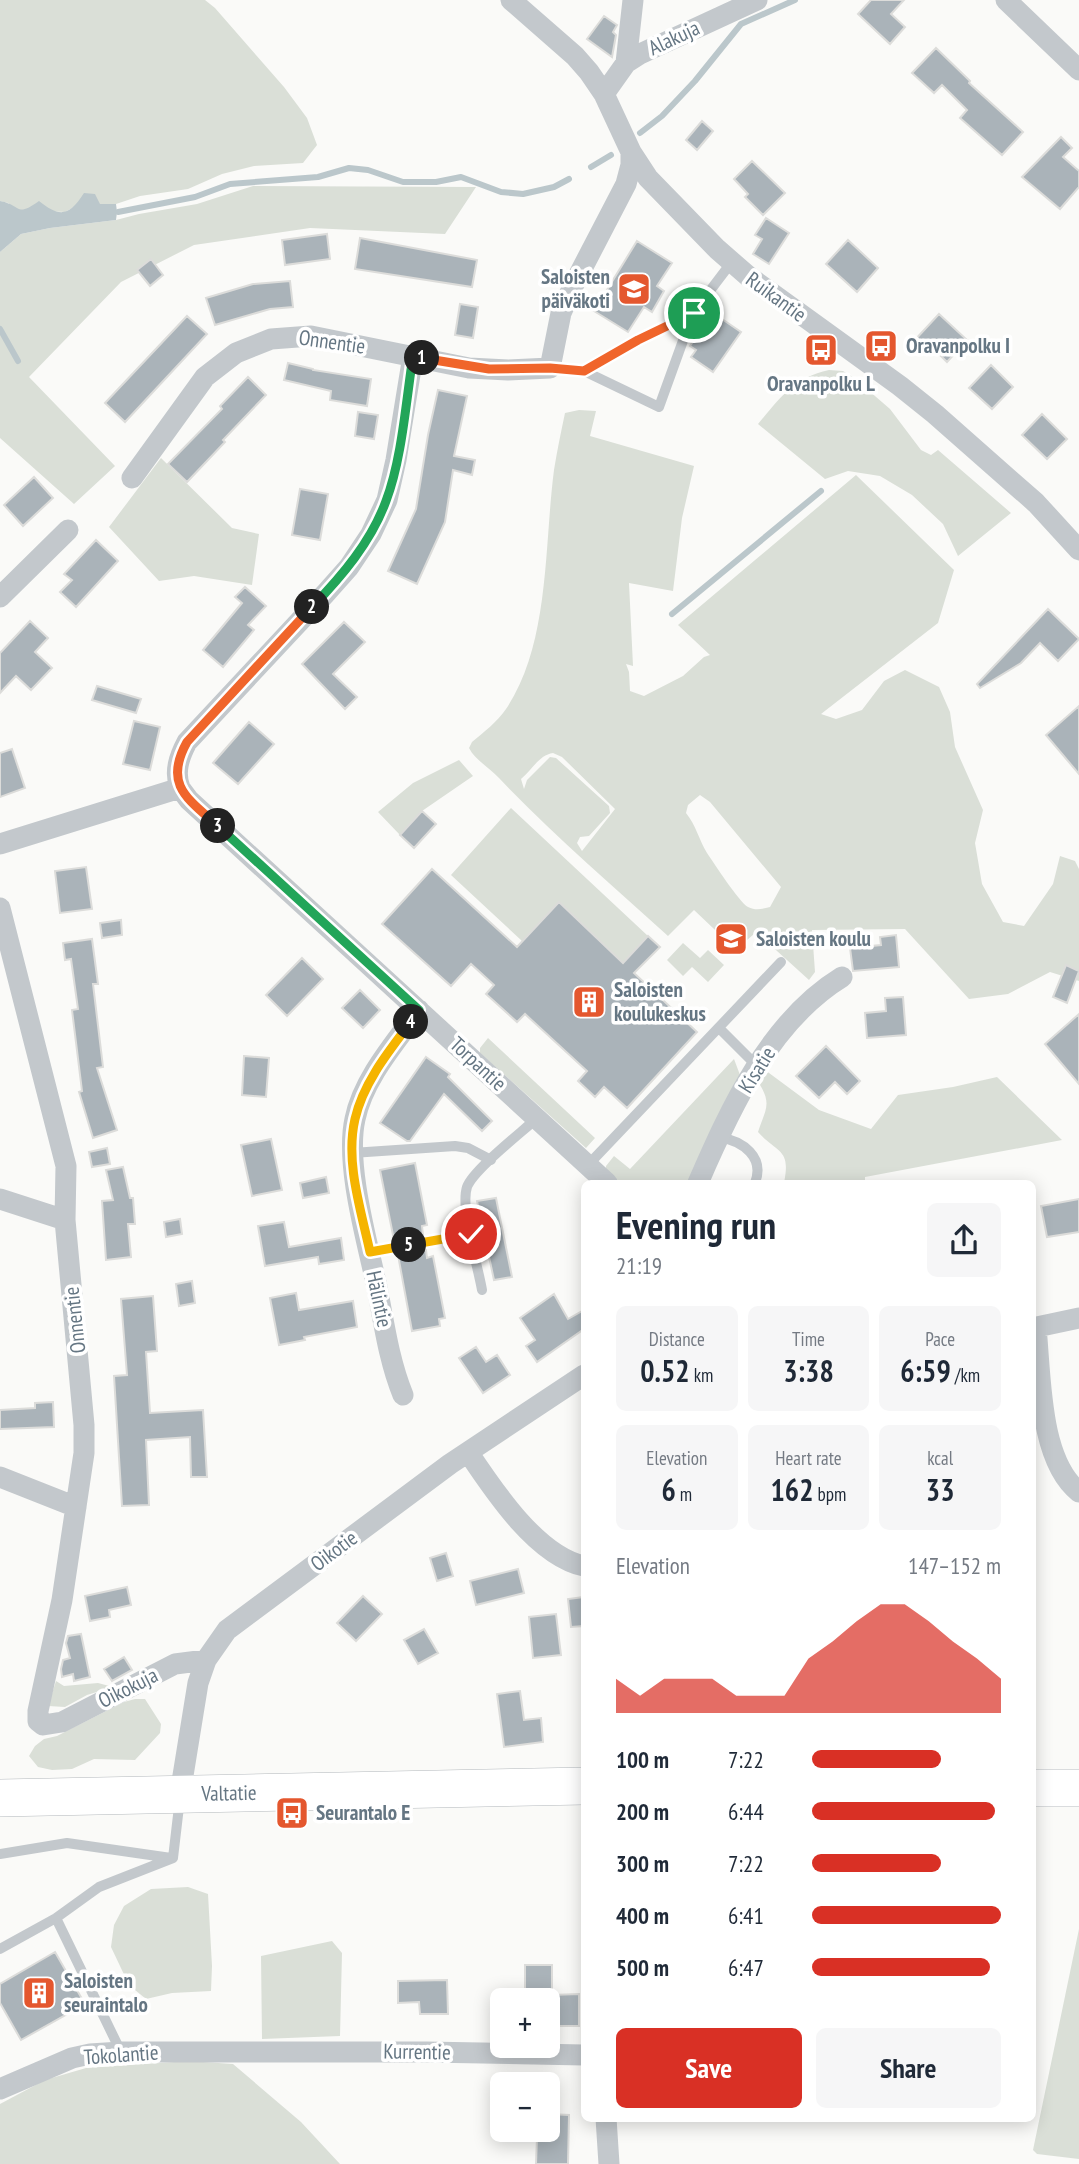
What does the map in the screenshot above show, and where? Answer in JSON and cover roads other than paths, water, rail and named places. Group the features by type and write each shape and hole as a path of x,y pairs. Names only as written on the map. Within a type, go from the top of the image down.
{"highway":[{"name":"Valtatie","path":"0,1798 581,1786"},
{"path":"1036,1788 1079,1788"}],"street":[{"name":"Ruikantie","path":"511,0 575,56 604,94 631,152 648,178 731,263 935,414 1036,503 1079,550"},
{"path":"626,63 632,0"},
{"name":"Alakuja","path":"604,94 626,63 640,54 757,0"},
{"path":"1006,0 1079,70"},
{"path":"550,368 561,313 626,184 631,152"},
{"name":"Onnentie","path":"132,478 205,377 222,362 251,345 286,336 310,337 489,369 550,368"},
{"path":"0,844 180,788 176,776 177,765 187,742 349,567 371,534 387,500 413,356"},
{"path":"0,597 68,530"},
{"name":"Torpantie","path":"180,788 189,800 604,1180"},
{"name":"Onnentie","path":"0,908 66,1166 65,1220 84,1425 84,1453 62,1600 37,1711 38,1721 43,1725 52,1725"},
{"name":"Kisatie","path":"699,1180 756,1065 811,999 842,977"},
{"name":"Hälintie","path":"403,1395 394,1370 352,1153 355,1118 367,1087 419,1010"},
{"path":"0,1199 65,1220"},
{"path":"1036,1328 1079,1318"},
{"path":"1036,1345 1047,1436 1053,1457 1062,1475 1079,1492"},
{"name":"Oikotie","path":"180,1794 198,1683 206,1660 227,1630 468,1452 581,1377"},
{"path":"468,1452 501,1498 547,1548 581,1565"},
{"path":"0,1477 76,1507"},
{"name":"Oikokuja","path":"52,1725 175,1664 206,1660"},
{"name":"Tokolantie","path":"2,2084 90,2054 249,2051"},
{"name":"Kurrentie","path":"249,2051 581,2055"},
{"path":"606,2122 609,2164"}],"lane":[{"path":"550,368 584,371 659,407 694,313 731,263"},
{"path":"584,371 638,340 694,313"},
{"path":"588,1165 781,962"},
{"path":"719,1028 756,1065"},
{"path":"482,1290 465,1206 467,1186 537,1118"},
{"path":"719,1137 740,1142 748,1148 758,1167 756,1180"},
{"path":"352,1153 455,1146 468,1148 491,1160"},
{"path":"370,1252 471,1234"},
{"path":"173,1858 180,1794"},
{"path":"0,1854 67,1843 173,1858"},
{"path":"0,1949 56,1918 99,1887 173,1858"},
{"path":"56,1918 121,2052"}],"waterway":[{"path":"640,133 662,116 695,81 741,24 795,0"},
{"path":"591,167 611,155"},
{"path":"118,212 195,197 230,184 318,177 349,168 368,170 403,182 436,182 461,177 501,192 523,194 554,187 569,179"},
{"path":"0,329 18,361"},
{"path":"672,614 821,491"}],"place":[{"name":"Saloisten päiväkoti","path":"634,289"},
{"name":"Oravanpolku I","path":"881,346"},
{"name":"Oravanpolku L","path":"821,350"},
{"name":"Saloisten koulu","path":"731,939"},
{"name":"Saloisten koulukeskus","path":"589,1002"},
{"name":"Seurantalo E","path":"292,1813"},
{"name":"Saloisten seuraintalo","path":"39,1993"}]}
